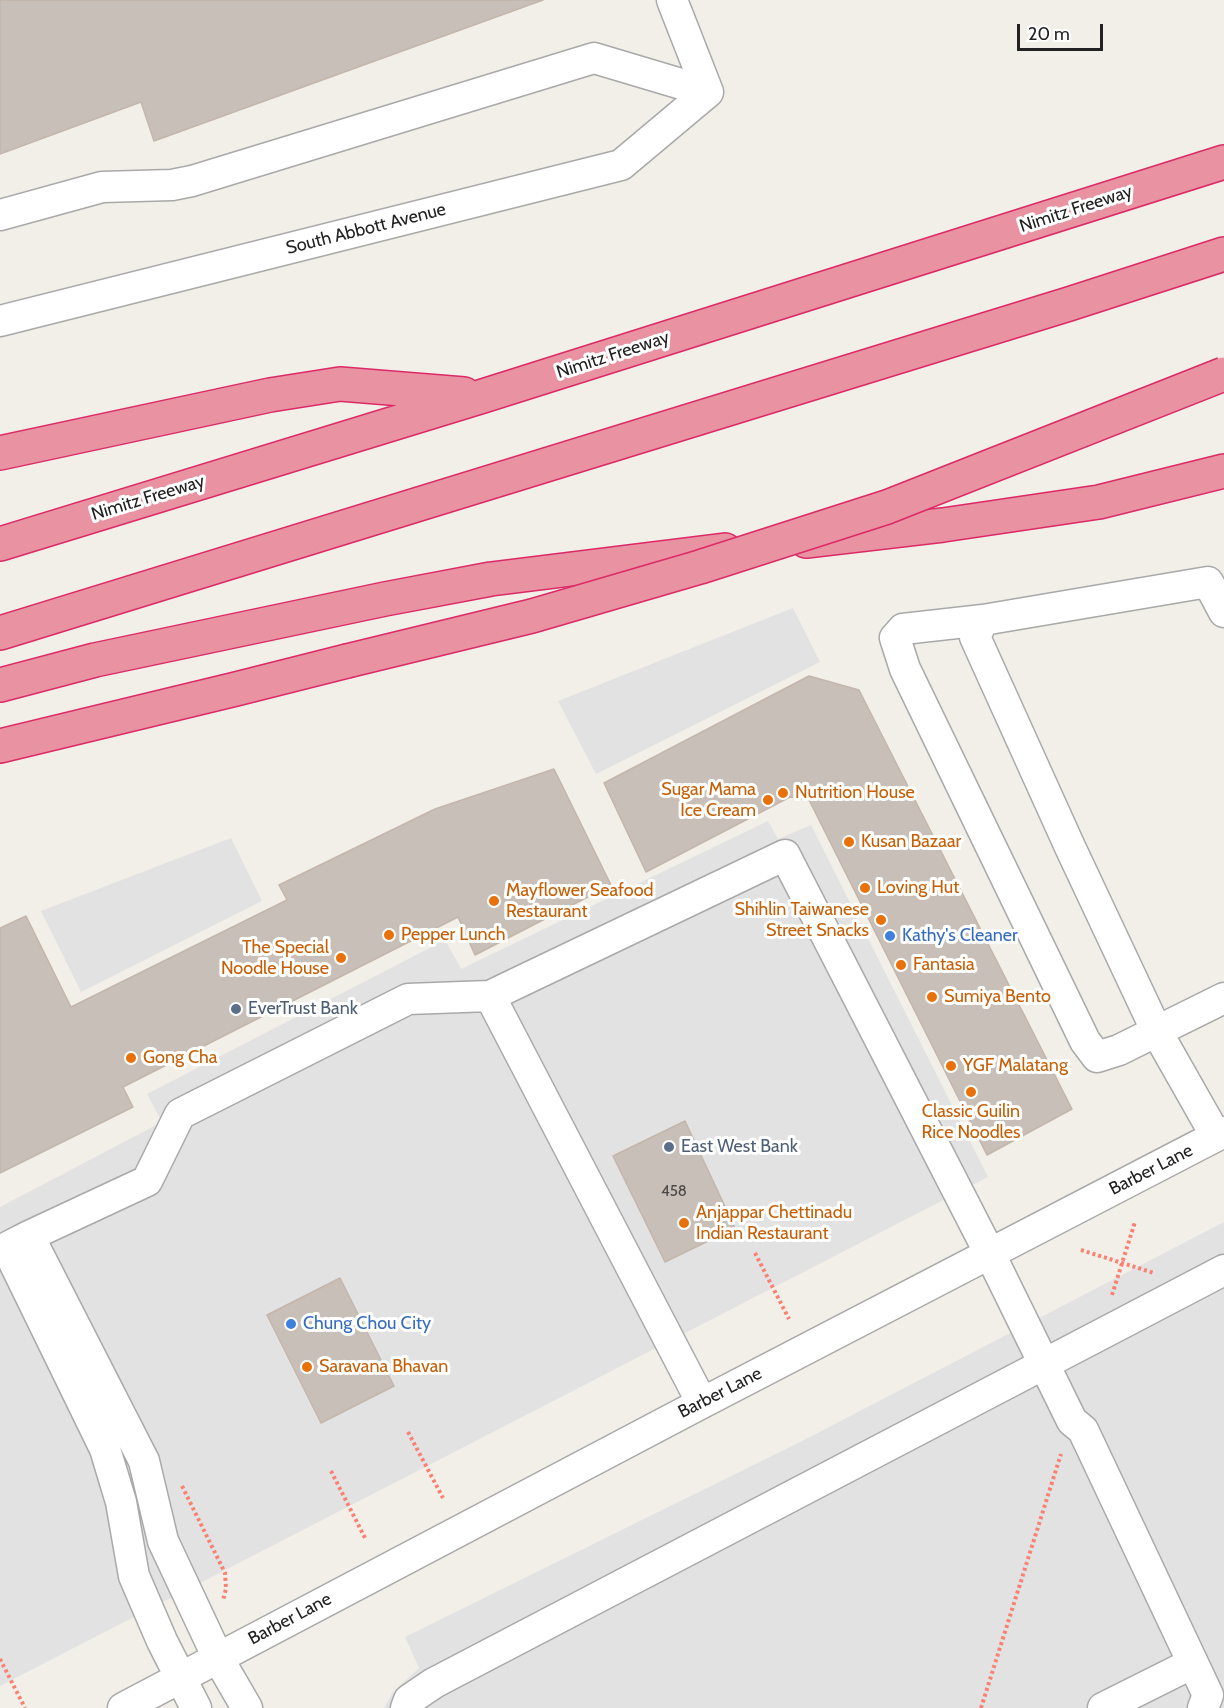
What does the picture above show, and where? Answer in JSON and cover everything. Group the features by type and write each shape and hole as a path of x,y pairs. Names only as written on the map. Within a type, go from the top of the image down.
{"highway":[{"name":"Nimitz Freeway","path":"0,544 483,396 1224,162"},
{"path":"0,633 1058,308 1224,254"},
{"path":"0,746 532,616 700,567 887,507 1224,374"},
{"path":"0,453 270,394 340,384 483,396"},
{"path":"0,685 95,660 491,579 943,525 1099,502 1224,471"},
{"path":"0,761 236,689"}],"street":[{"path":"672,0 708,92"},
{"path":"0,215 102,186 172,185 192,182 594,58 708,92"},
{"name":"South Abbott Avenue","path":"0,321 621,165 708,92"},
{"path":"1224,612 1208,582 983,620 903,629 895,638 905,669 1085,1041 1097,1057 1119,1050 1224,998"},
{"path":"983,620 975,637 1070,847 1157,1032 1220,1134"},
{"path":"12,1245 147,1181 180,1114 408,999 490,996 785,855 990,1254 1072,1421 1083,1430 1208,1695 1203,1708"},
{"path":"490,996 702,1403"},
{"name":"Barber Lane","path":"123,1708 702,1403 1220,1134"},
{"path":"12,1245 144,1461 162,1541 218,1658 247,1708"},
{"path":"12,1245 105,1449 121,1502 134,1576 162,1641 196,1708"},
{"path":"406,1708 410,1700 434,1683 1224,1270"},
{"path":"1103,1708 1193,1663"}],"path":[{"path":"1099,1336 1135,1222"},
{"path":"755,1253 789,1319"},
{"path":"981,1708 1072,1421"},
{"path":"408,1432 443,1498"},
{"path":"331,1472 365,1538"},
{"path":"0,1659 25,1708"}],"shaded area":[{"path":"793,608 820,662 596,774 558,701"},
{"path":"768,821 778,839 811,825 988,1177 0,1686 0,1207 162,1122 147,1094 445,940 461,969"},
{"path":"231,838 262,901 81,992 41,911"},
{"path":"1224,1222 1224,1708 384,1708 393,1692 419,1668 405,1637 806,1439"}],"building":[{"path":"0,0 543,0 154,141 141,102 0,154"},
{"path":"809,676 859,690 1072,1109 987,1155 809,800 790,797 646,872 604,783"},
{"path":"554,769 611,885 475,955 458,917 123,1087 133,1107 0,1173 0,928 26,916 71,1007 287,900 279,885 435,809"},
{"path":"685,1121 735,1228 665,1262 613,1156"},
{"path":"340,1278 394,1386 321,1423 267,1315"}],"place":[{"name":"Nutrition House","path":"783,793"},
{"name":"Sugar Mama Ice Cream","path":"768,800"},
{"name":"Kusan Bazaar","path":"849,842"},
{"name":"Loving Hut","path":"865,888"},
{"name":"Mayflower Seafood Restaurant","path":"494,901"},
{"name":"Shihlin Taiwanese Street Snacks","path":"881,920"},
{"name":"Pepper Lunch","path":"389,935"},
{"name":"Kathy's Cleaner","path":"890,936"},
{"name":"The Special Noodle House","path":"341,958"},
{"name":"Fantasia","path":"901,965"},
{"name":"Sumiya Bento","path":"932,997"},
{"name":"EverTrust Bank","path":"236,1009"},
{"name":"Gong Cha","path":"131,1058"},
{"name":"YGF Malatang","path":"951,1066"},
{"name":"Classic Guilin Rice Noodles","path":"971,1092"},
{"name":"East West Bank","path":"669,1147"},
{"name":"Anjappar Chettinadu Indian Restaurant","path":"684,1223"},
{"name":"Chung Chou City","path":"291,1324"},
{"name":"Saravana Bhavan","path":"307,1367"}]}
